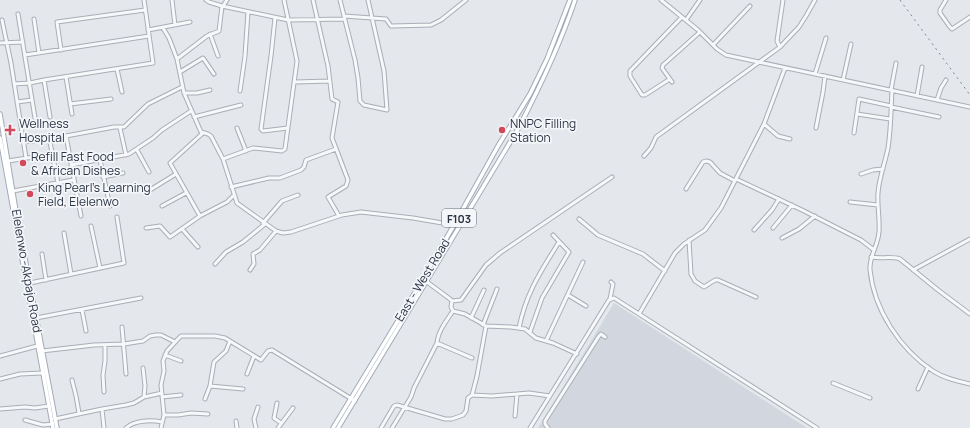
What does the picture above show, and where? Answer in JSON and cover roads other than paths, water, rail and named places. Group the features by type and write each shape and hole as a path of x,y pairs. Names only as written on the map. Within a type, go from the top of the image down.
{"main road":[{"name":"East - West Road","path":"333,428 530,94 547,59 570,0"},
{"name":"East - West Road","path":"338,428 389,341 427,282 531,105 553,59 576,0"},
{"name":"Elelenwo -Akpajo Road","path":"0,114 57,428"},
{"path":"0,138 37,346 53,426"}],"street":[{"path":"14,84 117,70 153,63 144,0"},
{"path":"172,0 175,25"},
{"path":"206,0 223,6 288,20 344,17 372,18 386,19 391,26 431,25 441,20 466,0"},
{"path":"177,59 210,34 219,31 223,6 227,0"},
{"path":"223,159 256,148 284,150 295,82 297,58 284,0"},
{"path":"313,0 330,81 332,99 338,102 332,137 348,182 346,186 328,197 339,216"},
{"path":"340,0 355,60 360,101 364,105 387,110 384,71 368,0"},
{"path":"661,0 726,55 970,107"},
{"path":"686,20 700,0"},
{"path":"780,47 777,41 783,0"},
{"path":"644,156 651,148 656,137 780,47 796,30 815,0"},
{"path":"946,0 940,10 940,14 952,29 970,17"},
{"path":"713,45 750,6"},
{"path":"61,50 57,22 145,10"},
{"path":"240,90 245,56 248,12"},
{"path":"18,14 35,118"},
{"path":"682,17 630,71 630,76 642,95 645,95 671,80 662,68 662,65 700,32"},
{"path":"275,18 261,129 263,131 288,128"},
{"path":"34,19 39,53"},
{"path":"2,20 26,158"},
{"path":"148,30 190,22"},
{"path":"163,28 169,38 177,59 182,87 191,111 203,133 211,136 223,159 237,203 264,223 276,231 283,233 291,232 339,216 356,213 370,213 428,220 454,225"},
{"path":"210,34 218,56"},
{"path":"25,55 149,36"},
{"path":"815,74 826,38"},
{"path":"0,43 23,42"},
{"path":"843,80 851,44"},
{"path":"180,72 203,58 214,74"},
{"path":"896,63 892,90 888,146 878,194 880,214 879,230 877,244 871,257 870,271 882,311 890,327 911,354 941,375 970,384"},
{"path":"917,96 922,67"},
{"path":"639,314 679,248 705,230 721,208 764,124 785,68"},
{"path":"117,70 122,92"},
{"path":"816,128 825,76"},
{"path":"66,77 72,114"},
{"path":"44,80 50,117"},
{"path":"937,100 941,88 946,80"},
{"path":"295,82 330,81"},
{"path":"81,216 73,180 66,136 114,127 124,127 149,104 182,87"},
{"path":"184,93 197,93 210,90"},
{"path":"70,104 112,99"},
{"path":"854,133 858,101 860,99 939,117"},
{"path":"17,102 32,100"},
{"path":"194,117 241,105"},
{"path":"71,166 126,155 137,150 162,130 191,111"},
{"path":"857,114 890,119"},
{"path":"764,124 778,136 790,139"},
{"path":"120,128 126,155"},
{"path":"237,128 246,151"},
{"path":"200,216 170,165 170,161 203,133"},
{"path":"23,142 49,138 58,183"},
{"path":"231,188 269,178 280,178 301,170 304,167 306,160 336,149"},
{"path":"137,150 149,172"},
{"path":"8,162 53,154"},
{"path":"100,160 110,206"},
{"path":"686,189 703,162 710,162 720,173 815,216 861,240 874,250"},
{"path":"861,174 873,170 883,169"},
{"path":"103,177 123,173"},
{"path":"150,190 176,174"},
{"path":"427,282 452,301 461,300 473,281 486,265 500,253 612,177"},
{"path":"13,191 73,180"},
{"path":"162,206 186,193"},
{"path":"215,264 226,252 243,242 264,223 282,201 298,195"},
{"path":"146,228 160,226 170,237 200,216 227,202 234,196"},
{"path":"754,230 772,210 779,199"},
{"path":"850,202 878,205"},
{"path":"773,228 792,205"},
{"path":"782,238 799,229 815,216"},
{"path":"30,283 124,263 117,218"},
{"path":"579,219 598,235 643,254 664,271"},
{"path":"91,226 100,268"},
{"path":"182,229 198,247"},
{"path":"250,270 254,264 252,255 267,243 276,231"},
{"path":"64,233 71,274"},
{"path":"530,332 542,298 569,252 553,235"},
{"path":"913,270 970,239"},
{"path":"689,240 692,260 691,274 695,280 704,287 718,280 756,297"},
{"path":"519,328 523,308 529,293 559,242"},
{"path":"42,254 46,280"},
{"path":"871,257 882,259 897,258 970,313"},
{"path":"546,341 583,262"},
{"path":"530,428 610,299 613,284 611,282"},
{"path":"381,428 394,406 397,405 445,418 452,419 464,415 468,398 472,395 477,376 484,325 497,289"},
{"path":"471,318 484,290"},
{"path":"568,295 586,306"},
{"path":"36,318 141,298"},
{"path":"610,299 617,299 817,428"},
{"path":"452,301 451,307 453,311"},
{"path":"82,310 86,331"},
{"path":"453,311 465,314 484,325 528,330 536,338 577,354"},
{"path":"392,428 437,343 437,338 444,324 453,311"},
{"path":"122,327 126,374"},
{"path":"548,428 544,421 598,336 601,334 605,336"},
{"path":"42,351 124,344 143,341 150,336 156,335 175,342"},
{"path":"161,428 164,415 161,385 165,355 181,336 222,337 262,360 268,351 272,350 355,401"},
{"path":"205,399 210,386 214,362 226,351 230,341"},
{"path":"437,343 472,358"},
{"path":"104,392 103,375 105,345"},
{"path":"0,356 37,346"},
{"path":"165,355 181,361"},
{"path":"247,374 254,356"},
{"path":"918,389 928,367"},
{"path":"143,368 145,386 144,397"},
{"path":"0,379 20,374 42,373"},
{"path":"72,380 79,413"},
{"path":"833,383 870,398"},
{"path":"210,386 243,389"},
{"path":"472,395 492,396 529,393 550,396"},
{"path":"515,416 517,394"},
{"path":"55,418 134,403 144,397 181,395"},
{"path":"277,403 274,418 281,423"},
{"path":"0,409 49,406"},
{"path":"256,428 254,419 258,407"},
{"path":"102,408 104,428"},
{"path":"278,428 293,408"},
{"path":"164,415 191,413 208,414"},
{"path":"25,420 53,426"},
{"path":"126,428 132,424 144,421 154,420 162,422"},
{"path":"236,421 237,428"}],"railway":[{"path":"900,0 970,95"}],"place":[{"name":"Wellness Hospital","path":"10,130"},
{"name":"NNPC Filling Station","path":"502,130"},
{"name":"Refill Fast Food & African Dishes","path":"23,163"},
{"name":"King Pearl's Learning Field, Elelenwo","path":"30,194"}]}
